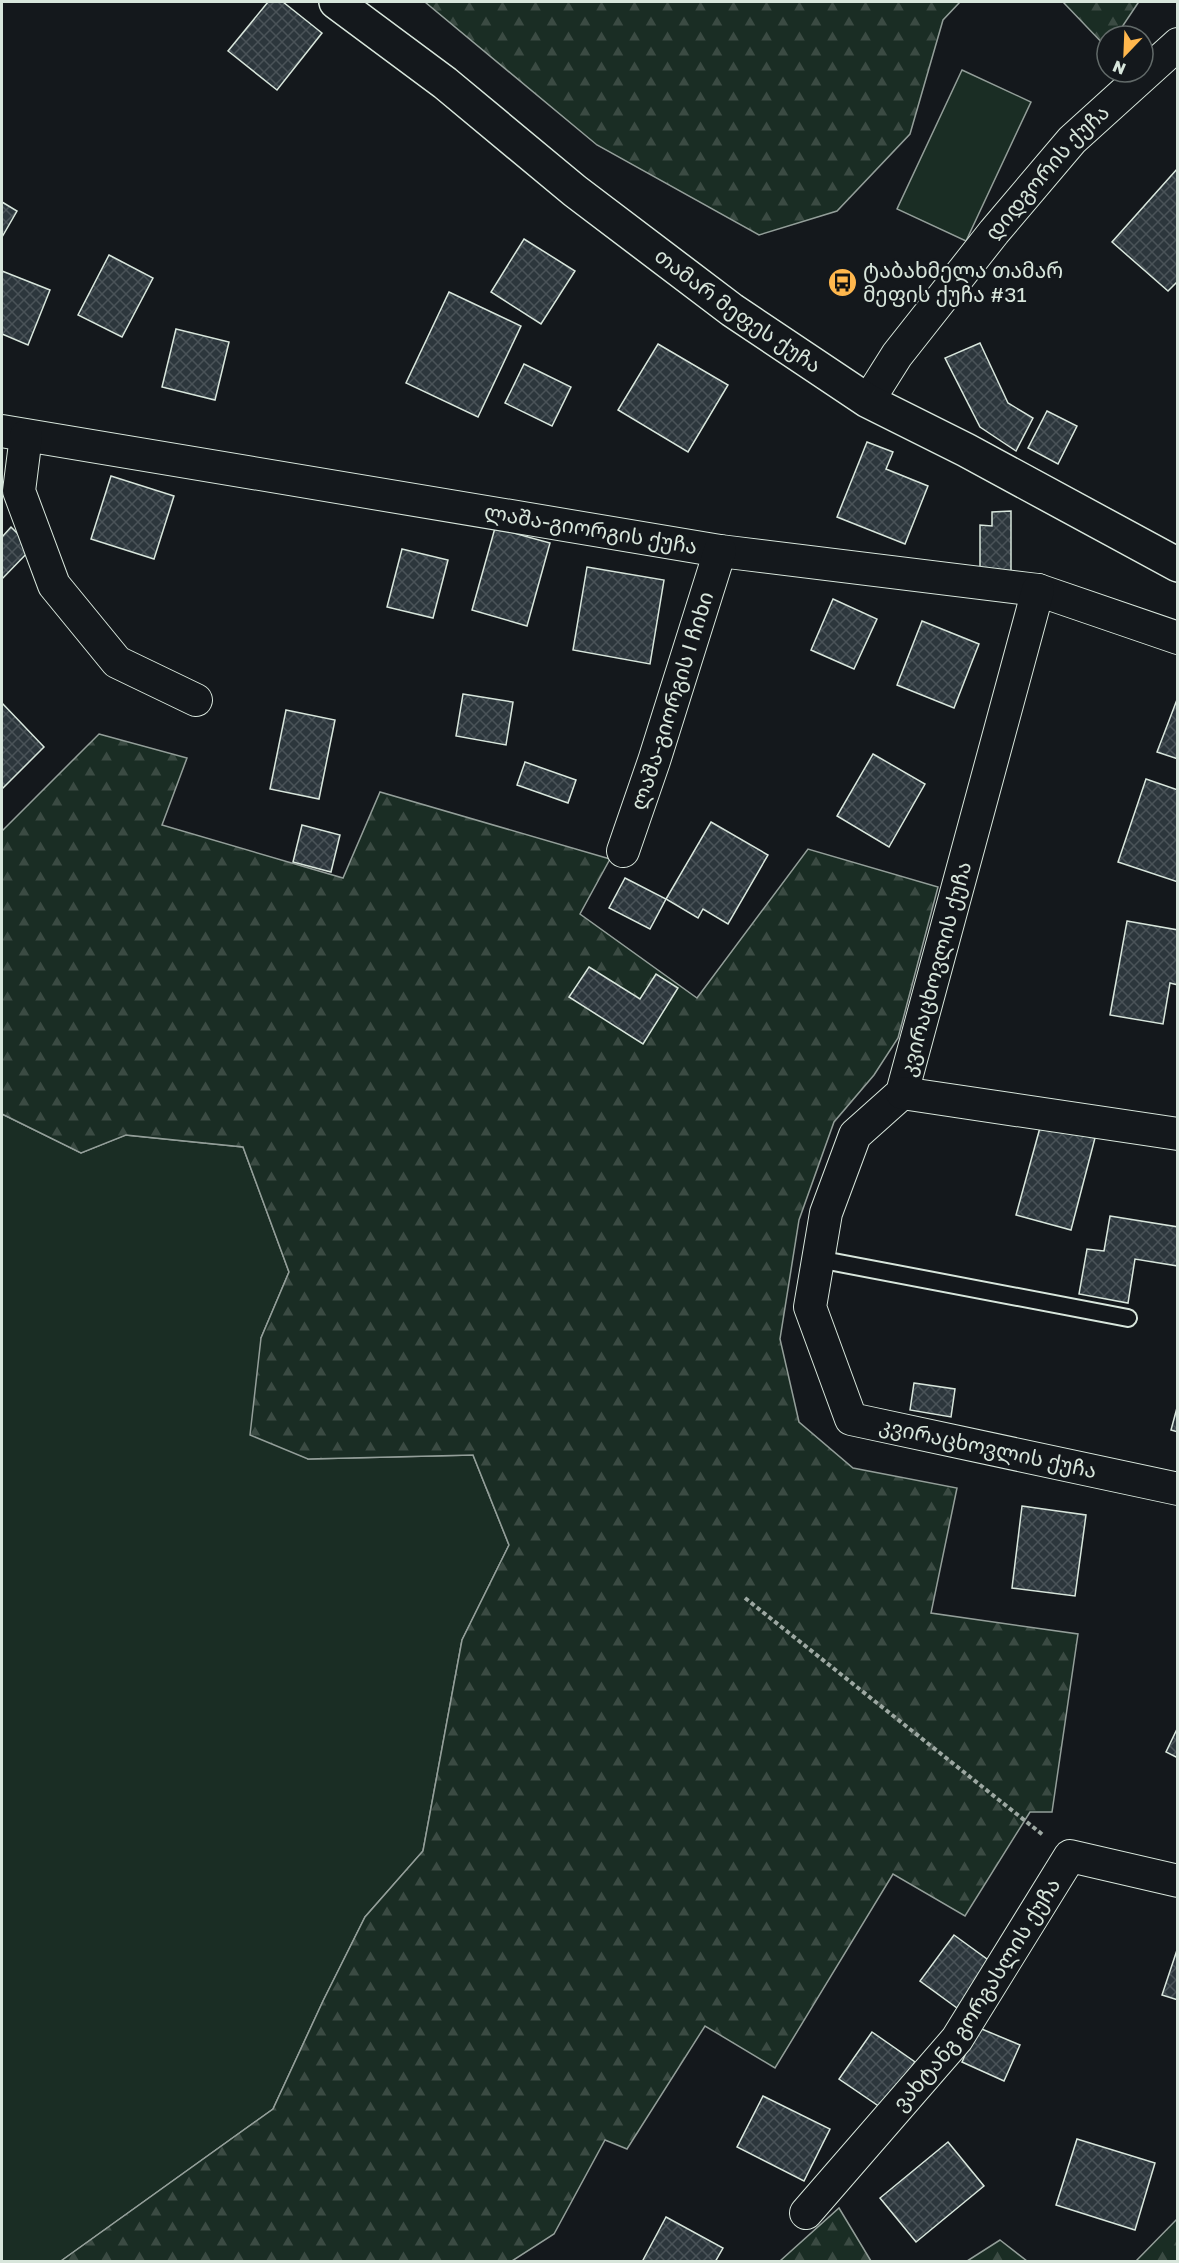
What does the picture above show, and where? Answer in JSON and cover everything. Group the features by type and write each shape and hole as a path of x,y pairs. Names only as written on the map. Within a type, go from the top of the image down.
{"street":[{"name":"თამარ მეფეს ქუჩა","path":"336,2 445,84 575,191 732,310 868,401 966,450 1178,565"},
{"name":"დიდგორის ქუჩა","path":"868,401 897,355 994,232 1072,140 1178,44"},
{"name":"ლაშა-გიორგის ქუჩა","path":"14,433 720,551 1038,590 1178,638"},
{"path":"14,433 19,491 54,585 117,662 196,700"},
{"name":"ლაშა-გიორგის I ჩიხი","path":"623,851 654,761 720,551"},
{"name":"კვირაცხოვლის ქუჩა","path":"1038,590 902,1093 855,1135 826,1213 810,1307 850,1419 1178,1489"},
{"path":"902,1093 1178,1134"},
{"name":"ვახტანგ გორგასლის ქუჩა","path":"806,2213 957,2039 1070,1856 1178,1881"}],"lane":[{"path":"818,1259 1128,1318"}],"path":[{"path":"745,1598 1070,1856"}],"green space":[{"path":"425,2 960,2 943,20 910,134 837,211 759,235 597,145"},
{"path":"1063,2 1138,3 1124,24 1095,24 1095,35"},
{"path":"962,70 1031,102 966,241 897,209"},
{"path":"99,734 187,758 162,825 343,878 380,792 610,859 580,914 697,998 808,849 938,887 898,1038 874,1075 834,1122 799,1220 780,1339 799,1422 853,1468 957,1488 931,1613 1078,1634 1052,1812 1030,1812 965,1916 893,1874 775,2068 705,2026 627,2149 605,2140 554,2234 512,2261 61,2261 273,2109 365,1917 423,1851 462,1640 509,1545 473,1455 308,1459 250,1435 261,1338 289,1272 243,1147 126,1135 81,1153 2,1114 2,831"},
{"path":"2,1114 81,1153 125,1135 243,1147 289,1272 261,1338 308,1459 473,1455 509,1545 462,1640 423,1851 365,1917 273,2109 61,2261 2,2261"},
{"path":"839,2208 871,2261 780,2261"},
{"path":"1177,2219 1177,2261 1136,2261"},
{"path":"1000,2240 1027,2261 967,2261"}],"building":[{"path":"268,2 283,2 322,33 277,90 228,51"},
{"path":"1178,168 1178,281 1168,291 1112,242"},
{"path":"2,202 17,211 2,237"},
{"path":"524,239 575,271 541,324 491,292"},
{"path":"109,255 153,278 122,337 78,315"},
{"path":"2,271 50,290 28,345 2,334"},
{"path":"449,292 521,326 478,417 406,383"},
{"path":"176,329 229,342 215,400 162,387"},
{"path":"980,343 1008,403 1033,418 1016,451 980,427 945,358"},
{"path":"658,344 728,385 688,452 618,410"},
{"path":"524,364 571,387 552,426 505,403"},
{"path":"1047,411 1077,426 1058,464 1028,448"},
{"path":"867,442 893,452 886,469 928,486 905,544 837,517"},
{"path":"111,476 174,496 154,559 91,539"},
{"path":"1011,511 1011,572 980,572 980,525 992,526 992,512"},
{"path":"11,527 32,548 2,579 2,537"},
{"path":"495,528 550,543 527,626 472,610"},
{"path":"402,549 448,560 433,618 387,607"},
{"path":"587,567 664,580 650,664 573,650"},
{"path":"833,599 877,619 854,669 811,650"},
{"path":"922,621 979,644 954,708 897,685"},
{"path":"463,694 513,702 506,745 456,736"},
{"path":"1178,697 1178,759 1157,752"},
{"path":"2,703 44,747 2,789"},
{"path":"286,710 335,720 319,799 270,789"},
{"path":"873,754 925,784 889,847 837,816"},
{"path":"525,762 576,780 568,803 517,785"},
{"path":"1146,779 1178,790 1178,882 1118,862"},
{"path":"711,822 768,855 728,924 703,909 698,918 666,899"},
{"path":"302,825 340,835 331,872 293,862"},
{"path":"625,878 666,899 650,929 609,908"},
{"path":"1127,921 1178,930 1178,985 1170,983 1163,1024 1110,1015"},
{"path":"589,967 640,999 656,974 678,988 643,1044 569,997"},
{"path":"1041,1124 1095,1138 1071,1230 1016,1215"},
{"path":"1110,1216 1178,1227 1178,1266 1135,1259 1128,1303 1079,1294 1087,1249 1104,1251"},
{"path":"914,1383 955,1389 951,1417 910,1410"},
{"path":"1178,1404 1178,1432 1171,1430"},
{"path":"1022,1506 1086,1515 1075,1596 1012,1588"},
{"path":"1178,1727 1178,1758 1166,1752"},
{"path":"954,1935 991,1962 957,2008 920,1981"},
{"path":"1178,1947 1178,2000 1162,1995"},
{"path":"977,2027 1020,2045 1004,2081 962,2062"},
{"path":"872,2032 915,2062 883,2109 839,2079"},
{"path":"763,2096 830,2129 804,2181 737,2147"},
{"path":"1077,2139 1155,2163 1135,2230 1056,2205"},
{"path":"948,2142 984,2186 916,2242 880,2198"},
{"path":"666,2217 723,2248 715,2262 642,2262"}],"place":[{"name":"ტაბახმელა თამარ მეფის ქუჩა #31","path":"842,283"}]}
